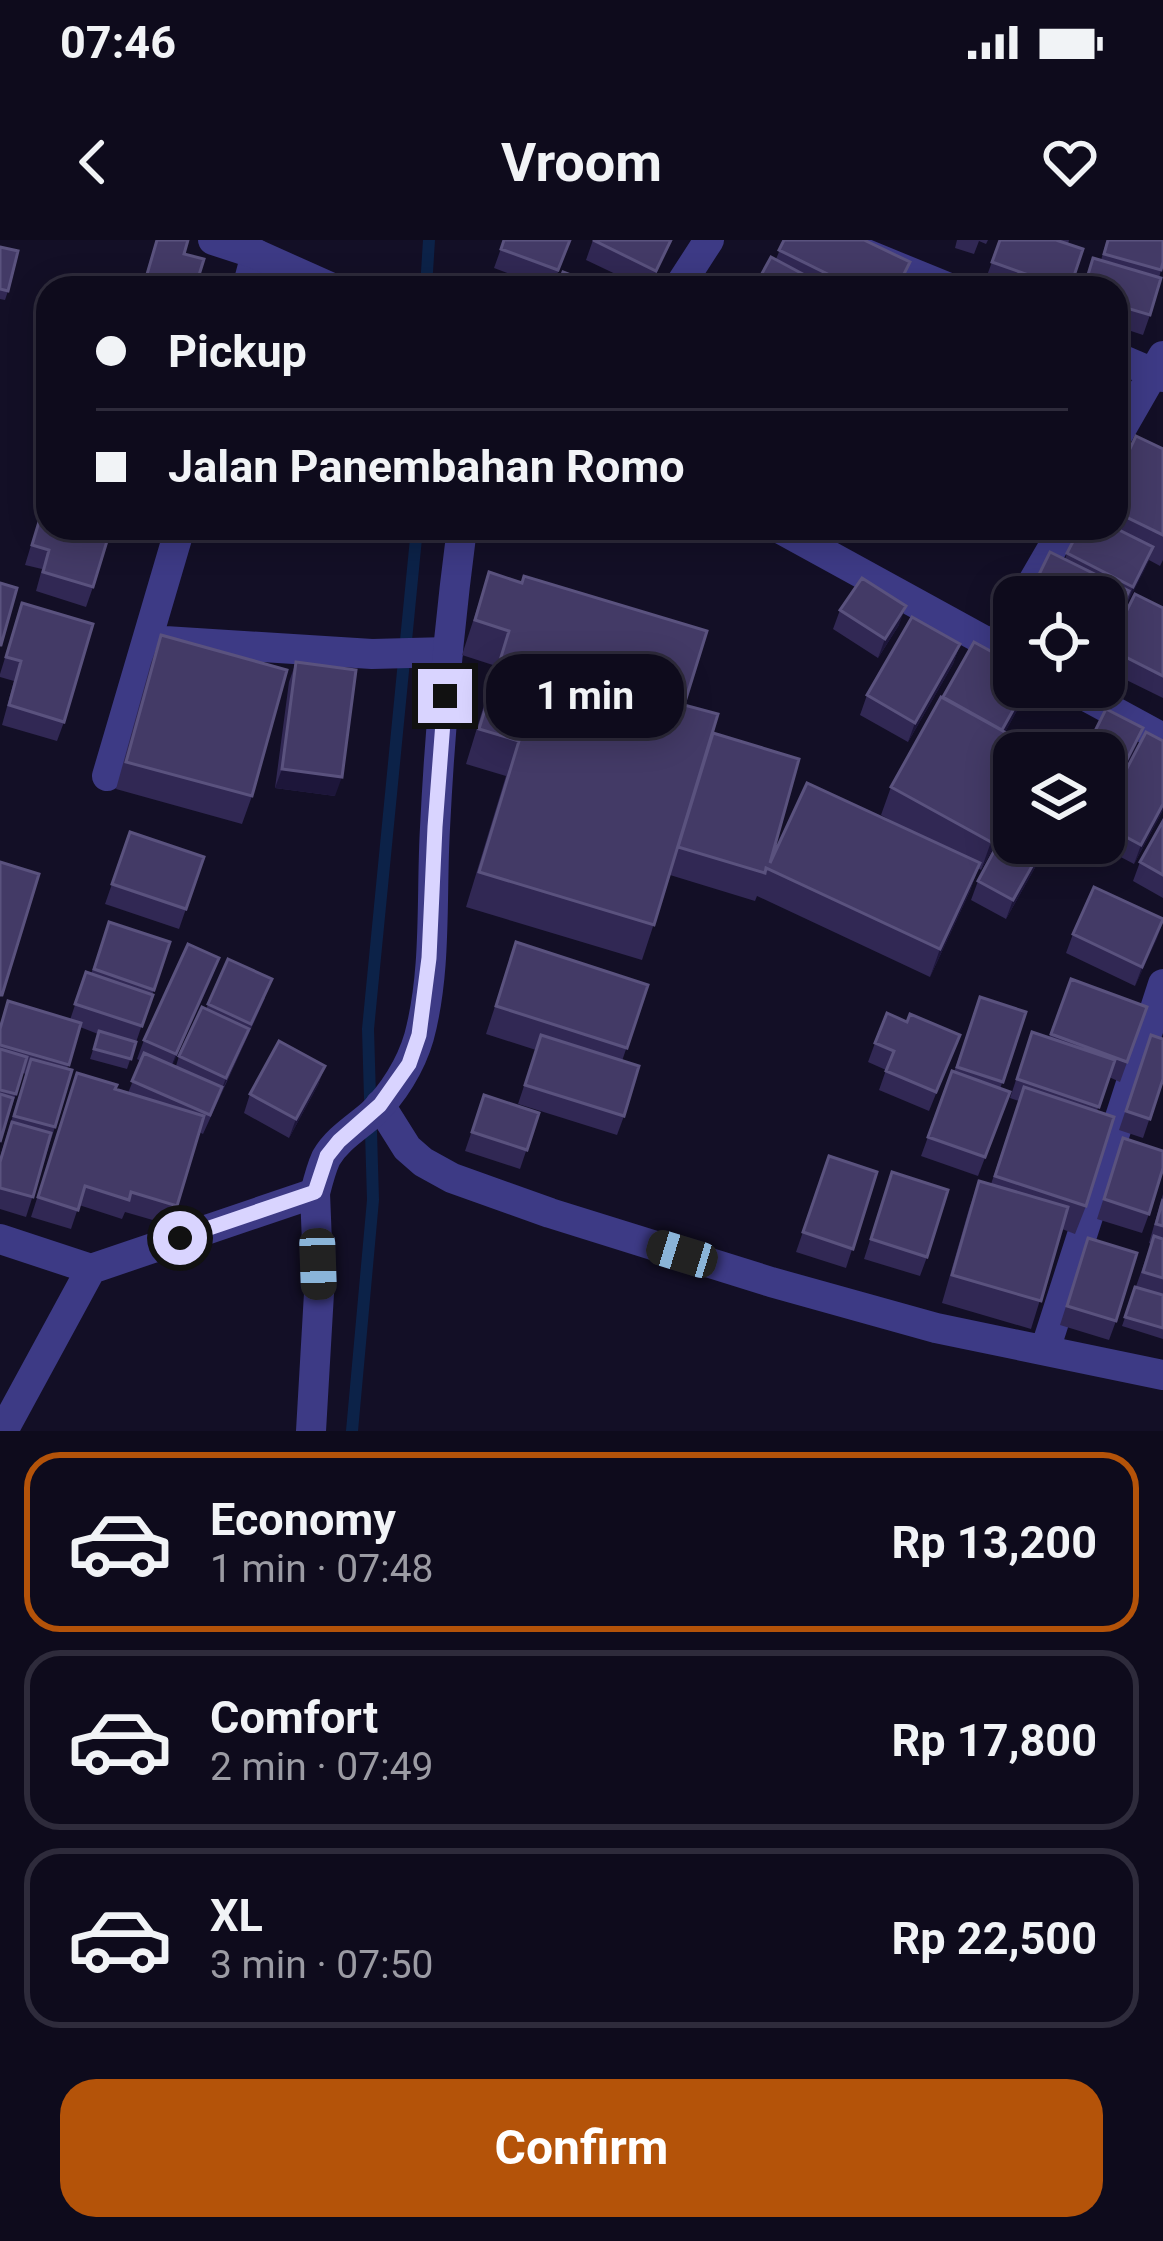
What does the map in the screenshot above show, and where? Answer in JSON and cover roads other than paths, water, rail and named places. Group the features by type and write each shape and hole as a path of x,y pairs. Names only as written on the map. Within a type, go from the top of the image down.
{"street":[{"path":"212,240 305,276"},
{"path":"686,276 709,240"},
{"path":"832,240 920,276"},
{"path":"250,276 256,254"},
{"path":"1128,360 1160,368 1128,419"},
{"path":"106,776 177,540"},
{"path":"311,1431 319,1310 315,1192 327,1156 377,1108 409,1064 423,1022 435,827 437,653 460,540"},
{"path":"801,540 993,645"},
{"path":"1036,576 1057,540"},
{"path":"149,640 372,654 437,653"},
{"path":"1108,708 1163,738"},
{"path":"1045,1350 1163,984"},
{"path":"377,1108 423,1162 452,1178 550,1213 936,1328 1163,1375"},
{"path":"0,1239 91,1269 315,1192"},
{"path":"3,1431 91,1269"}],"waterway":[{"path":"427,276 429,240"},
{"path":"352,1431 373,1200 368,1029 416,540"}]}
